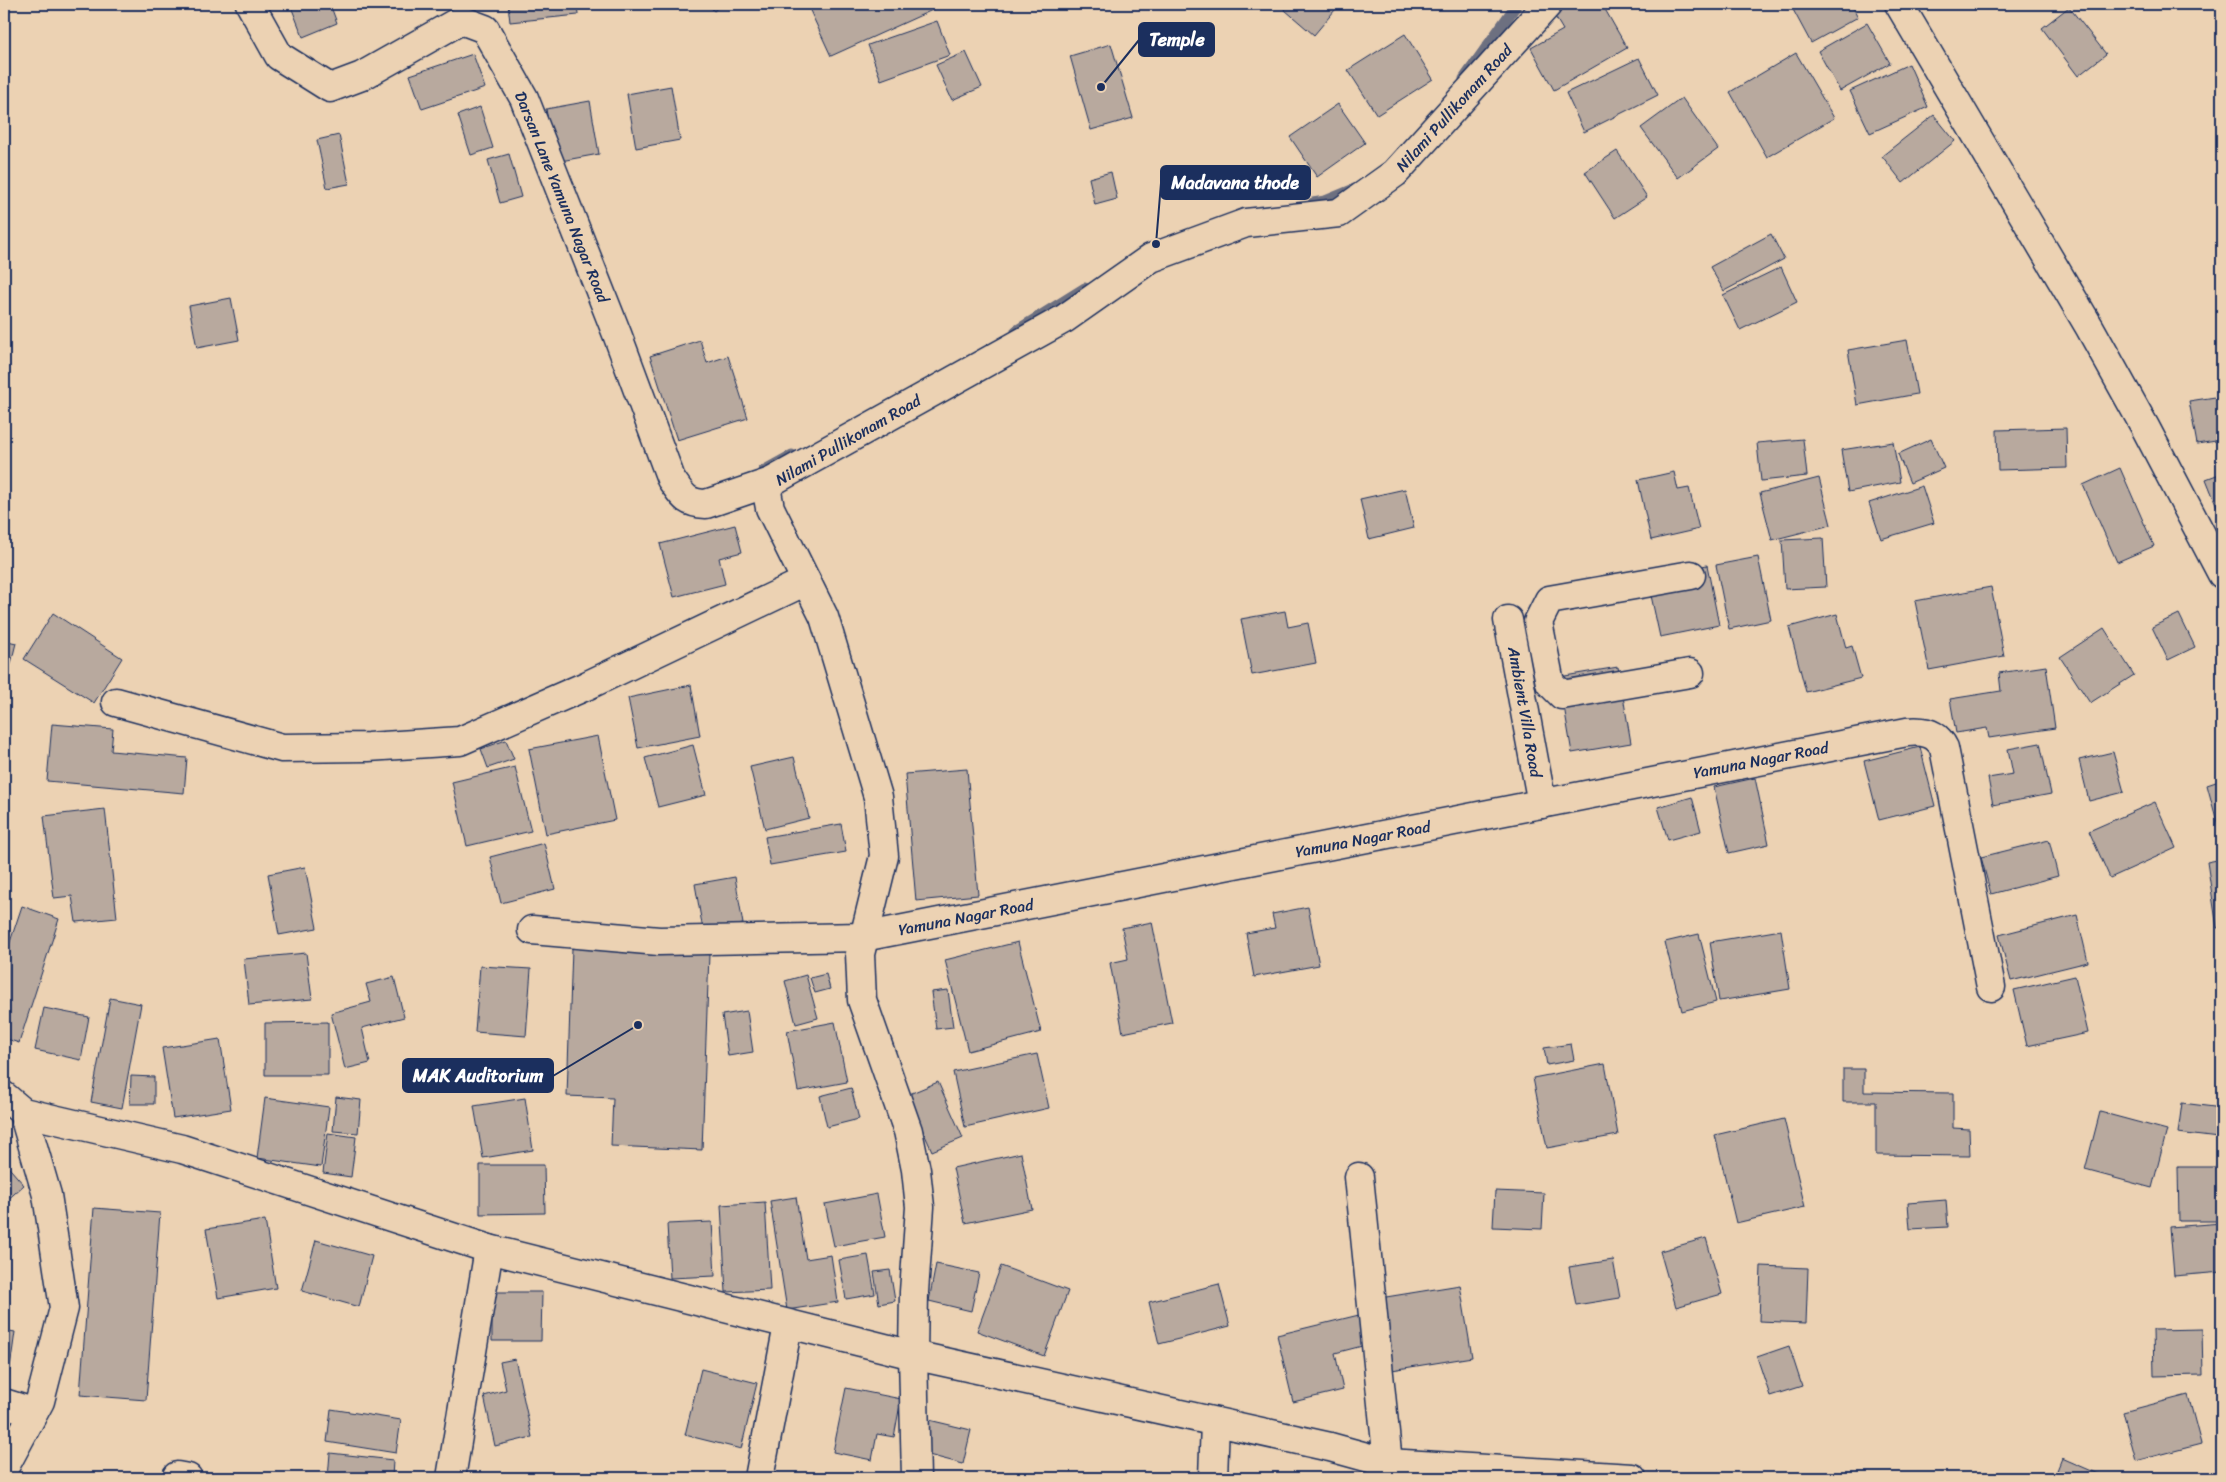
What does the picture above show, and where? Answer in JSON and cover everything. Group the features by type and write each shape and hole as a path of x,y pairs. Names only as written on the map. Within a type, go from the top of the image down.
{"street":[{"name":"Darsan Lane Yamuna Nagar Road","path":"250,4 279,56 330,88 362,76 461,20 485,29 524,98 617,334 671,480 685,499 695,503 706,504 771,482"},
{"name":"Nilami Pullikonam Road","path":"916,1478 913,1355 914,1292 920,1207 914,1156 908,1131 862,1000 860,954 884,856 878,797 824,617 770,508 767,492 771,482 1064,319 1151,258 1246,223 1338,213 1395,173 1548,4"},
{"path":"1899,4 2090,328 2146,427 2222,574"},
{"path":"1690,673 1562,695 1550,683 1538,622 1549,600 1691,576"},
{"path":"116,702 282,748 368,747 460,741 586,686 806,580"},
{"name":"Ambient Villa Road","path":"1508,620 1542,804"},
{"path":"1520,688 1550,683"},
{"name":"Yamuna Nagar Road","path":"532,930 659,941 863,937 1907,732 1920,731 1931,734 1940,740 1944,748 1991,987"},
{"path":"13,1104 182,1149 489,1249 913,1355 1330,1447 1388,1463 1632,1478"},
{"path":"4,1468 40,1401 64,1308 47,1195 13,1104"},
{"path":"1359,1177 1388,1463"},
{"path":"452,1478 489,1249"},
{"path":"759,1478 788,1325"},
{"path":"4,1403 34,1412"},
{"path":"1213,1478 1216,1422"}],"building":[{"path":"290,4 330,4 337,23 303,37"},
{"path":"371,4 393,4 374,11"},
{"path":"508,4 577,4 578,15 510,22"},
{"path":"707,4 722,4 714,11"},
{"path":"807,4 938,4 939,7 831,56"},
{"path":"1278,4 1340,4 1314,35"},
{"path":"1562,4 1602,4 1627,48 1554,90 1531,48 1563,30 1551,10"},
{"path":"1790,4 1851,4 1858,17 1811,43"},
{"path":"2069,7 2106,54 2078,76 2042,28"},
{"path":"937,21 950,55 881,80 868,45"},
{"path":"1867,23 1890,63 1840,91 1818,51"},
{"path":"1405,34 1433,79 1377,115 1348,70"},
{"path":"1111,44 1133,118 1091,130 1070,56"},
{"path":"966,52 982,87 952,100 936,65"},
{"path":"1796,53 1834,118 1767,157 1730,92"},
{"path":"473,54 485,88 422,109 410,75"},
{"path":"1639,58 1658,95 1584,132 1566,93"},
{"path":"1909,64 1928,107 1870,133 1850,91"},
{"path":"671,86 680,140 636,148 627,94"},
{"path":"1682,98 1718,149 1678,178 1641,128"},
{"path":"590,101 599,154 555,162 546,109"},
{"path":"1338,104 1365,143 1317,177 1290,137"},
{"path":"480,107 493,148 471,155 458,115"},
{"path":"1934,115 1955,141 1903,183 1882,156"},
{"path":"339,135 349,184 327,188 317,140"},
{"path":"1617,151 1647,197 1615,218 1585,172"},
{"path":"509,154 521,197 500,203 488,160"},
{"path":"1111,172 1117,199 1095,205 1089,178"},
{"path":"1771,234 1784,259 1724,291 1710,267"},
{"path":"1781,267 1797,302 1740,330 1723,295"},
{"path":"231,298 239,340 197,348 189,306"},
{"path":"700,340 707,363 728,356 748,418 677,440 650,356"},
{"path":"1907,340 1917,394 1857,405 1848,350"},
{"path":"2222,396 2222,440 2197,444 2189,401"},
{"path":"2066,428 2067,468 1998,470 1997,430"},
{"path":"1803,439 1807,476 1761,481 1757,443"},
{"path":"1931,439 1944,468 1910,483 1898,454"},
{"path":"1893,442 1900,482 1848,492 1841,450"},
{"path":"2120,468 2154,546 2117,562 2083,485"},
{"path":"1674,472 1678,490 1689,488 1699,529 1651,540 1638,480"},
{"path":"2222,473 2222,519 2206,479"},
{"path":"1819,478 1831,525 1772,540 1760,493"},
{"path":"1922,486 1934,523 1881,539 1869,503"},
{"path":"1405,489 1414,528 1369,539 1360,499"},
{"path":"735,525 742,552 719,558 725,584 674,597 660,544"},
{"path":"1823,538 1826,587 1785,589 1782,540"},
{"path":"1758,557 1771,620 1729,629 1716,565"},
{"path":"1707,565 1719,625 1660,637 1647,577"},
{"path":"1991,587 2004,656 1929,670 1915,601"},
{"path":"1285,611 1288,627 1308,623 1316,663 1252,675 1241,619"},
{"path":"53,613 122,658 94,703 24,659"},
{"path":"1837,614 1846,648 1852,646 1861,678 1806,692 1789,627"},
{"path":"2179,614 2195,647 2168,660 2152,627"},
{"path":"2104,628 2134,675 2090,703 2060,657"},
{"path":"4,640 16,643 4,692"},
{"path":"2046,666 2055,728 1989,738 1987,728 1956,733 1950,699 2001,691 1999,673"},
{"path":"1618,667 1631,743 1572,753 1559,677"},
{"path":"691,685 700,736 638,748 628,698"},
{"path":"52,724 113,729 111,751 187,758 184,793 47,781"},
{"path":"598,736 615,820 546,834 529,749"},
{"path":"506,740 514,759 488,768 481,749"},
{"path":"2040,743 2051,794 1993,805 1988,778 2013,774 2008,749"},
{"path":"693,745 706,795 658,807 645,758"},
{"path":"1920,747 1935,806 1879,820 1864,761"},
{"path":"2113,752 2124,792 2089,801 2079,760"},
{"path":"794,757 809,818 765,829 750,767"},
{"path":"515,767 531,831 467,846 452,782"},
{"path":"967,769 978,895 916,901 905,774"},
{"path":"1755,778 1769,844 1729,853 1714,787"},
{"path":"2222,780 2222,828 2219,829 2207,785"},
{"path":"1692,797 1701,831 1668,840 1658,807"},
{"path":"2155,802 2176,848 2110,878 2089,831"},
{"path":"105,809 117,918 76,922 72,896 54,898 44,816"},
{"path":"841,824 846,852 770,865 765,837"},
{"path":"2049,840 2058,876 1991,894 1981,857"},
{"path":"544,843 555,889 501,903 490,857"},
{"path":"2222,859 2222,927 2217,928 2207,862"},
{"path":"305,867 317,928 279,935 268,874"},
{"path":"735,877 743,924 703,930 695,884"},
{"path":"22,906 59,919 19,1043 4,1038 4,960"},
{"path":"1308,907 1319,965 1254,977 1246,933 1275,928 1272,914"},
{"path":"2077,915 2088,962 2011,981 1999,935"},
{"path":"1152,922 1172,1023 1123,1033 1110,963 1128,959 1122,928"},
{"path":"1781,930 1790,989 1719,1001 1710,942"},
{"path":"1699,934 1716,1002 1682,1011 1665,942"},
{"path":"1018,942 1041,1032 968,1051 945,960"},
{"path":"572,948 709,954 702,1150 611,1146 613,1098 567,1096"},
{"path":"306,953 312,999 249,1005 244,959"},
{"path":"480,966 531,969 526,1036 475,1032"},
{"path":"826,974 830,989 815,993 810,978"},
{"path":"806,975 818,1018 796,1024 785,981"},
{"path":"2075,976 2088,1033 2027,1046 2014,990"},
{"path":"394,977 404,1017 362,1028 370,1063 345,1069 331,1013 371,1002 366,984"},
{"path":"948,990 953,1027 936,1029 931,992"},
{"path":"110,998 141,1004 122,1108 91,1102"},
{"path":"44,1008 89,1017 81,1060 35,1050"},
{"path":"747,1011 753,1052 728,1056 722,1015"},
{"path":"328,1022 328,1075 265,1075 265,1023"},
{"path":"835,1022 847,1082 798,1091 787,1031"},
{"path":"220,1039 231,1109 173,1118 162,1048"},
{"path":"1571,1044 1574,1060 1547,1065 1544,1048"},
{"path":"1037,1054 1049,1108 965,1127 953,1072"},
{"path":"1605,1064 1618,1135 1547,1148 1533,1078"},
{"path":"1843,1069 1864,1069 1864,1092 1953,1093 1953,1128 1969,1129 1970,1156 1876,1155 1876,1102 1843,1102"},
{"path":"131,1076 154,1077 154,1104 130,1104"},
{"path":"938,1082 963,1138 932,1151 907,1095"},
{"path":"851,1088 859,1119 827,1127 820,1096"},
{"path":"336,1097 361,1100 358,1133 333,1131"},
{"path":"265,1098 329,1107 321,1167 257,1158"},
{"path":"525,1098 533,1150 483,1158 474,1106"},
{"path":"2182,1103 2222,1108 2218,1138 2178,1133"},
{"path":"2100,1112 2167,1130 2152,1188 2085,1170"},
{"path":"1784,1119 1805,1207 1736,1223 1715,1135"},
{"path":"328,1133 356,1137 351,1177 323,1173"},
{"path":"1021,1153 1032,1209 965,1223 953,1168"},
{"path":"4,1162 24,1185 4,1203"},
{"path":"480,1165 544,1165 545,1213 480,1214"},
{"path":"2178,1167 2222,1167 2222,1221 2179,1221"},
{"path":"1495,1191 1544,1193 1542,1229 1493,1227"},
{"path":"877,1194 885,1237 834,1246 825,1204"},
{"path":"796,1197 806,1259 831,1255 838,1302 787,1310 770,1201"},
{"path":"1946,1200 1948,1227 1910,1229 1908,1203"},
{"path":"765,1202 770,1290 726,1292 721,1205"},
{"path":"94,1208 160,1213 146,1400 80,1395"},
{"path":"265,1220 276,1288 218,1298 206,1229"},
{"path":"712,1222 715,1276 670,1278 667,1224"},
{"path":"2222,1223 2222,1272 2174,1276 2170,1227"},
{"path":"1706,1238 1722,1294 1676,1307 1660,1251"},
{"path":"316,1240 372,1256 359,1307 302,1291"},
{"path":"4,1253 7,1253 4,1287"},
{"path":"868,1255 875,1294 846,1299 839,1260"},
{"path":"1613,1260 1620,1298 1576,1305 1569,1267"},
{"path":"936,1264 979,1273 971,1311 929,1301"},
{"path":"1001,1266 1068,1291 1044,1356 977,1331"},
{"path":"1761,1266 1808,1268 1806,1323 1759,1321"},
{"path":"890,1270 895,1301 879,1304 874,1272"},
{"path":"1219,1284 1230,1326 1159,1344 1149,1302"},
{"path":"1460,1285 1472,1357 1392,1370 1380,1298"},
{"path":"492,1292 542,1292 541,1341 492,1341"},
{"path":"1363,1314 1370,1344 1335,1353 1343,1390 1293,1402 1277,1335"},
{"path":"2202,1329 2203,1375 2154,1376 2153,1330"},
{"path":"4,1330 15,1332 7,1389 4,1388"},
{"path":"1789,1346 1802,1386 1770,1396 1757,1357"},
{"path":"515,1359 532,1437 495,1446 484,1396 506,1390 500,1362"},
{"path":"701,1369 757,1383 741,1449 685,1435"},
{"path":"846,1388 901,1399 894,1437 877,1434 872,1460 833,1452"},
{"path":"2188,1395 2201,1444 2136,1461 2123,1412"},
{"path":"331,1409 401,1420 396,1453 327,1442"},
{"path":"929,1420 971,1430 963,1464 921,1453"},
{"path":"330,1453 393,1460 392,1478 328,1478"},
{"path":"2062,1458 2108,1478 2054,1478"}],"waterway":[{"path":"1464,79 1517,4"},
{"path":"1313,203 1325,201 1354,189"},
{"path":"1016,331 1085,288"},
{"path":"763,471 792,455"}],"place":[{"name":"Temple","path":"1101,87"},
{"name":"Madavana thode","path":"1156,244"},
{"name":"MAK Auditorium","path":"638,1025"}]}
